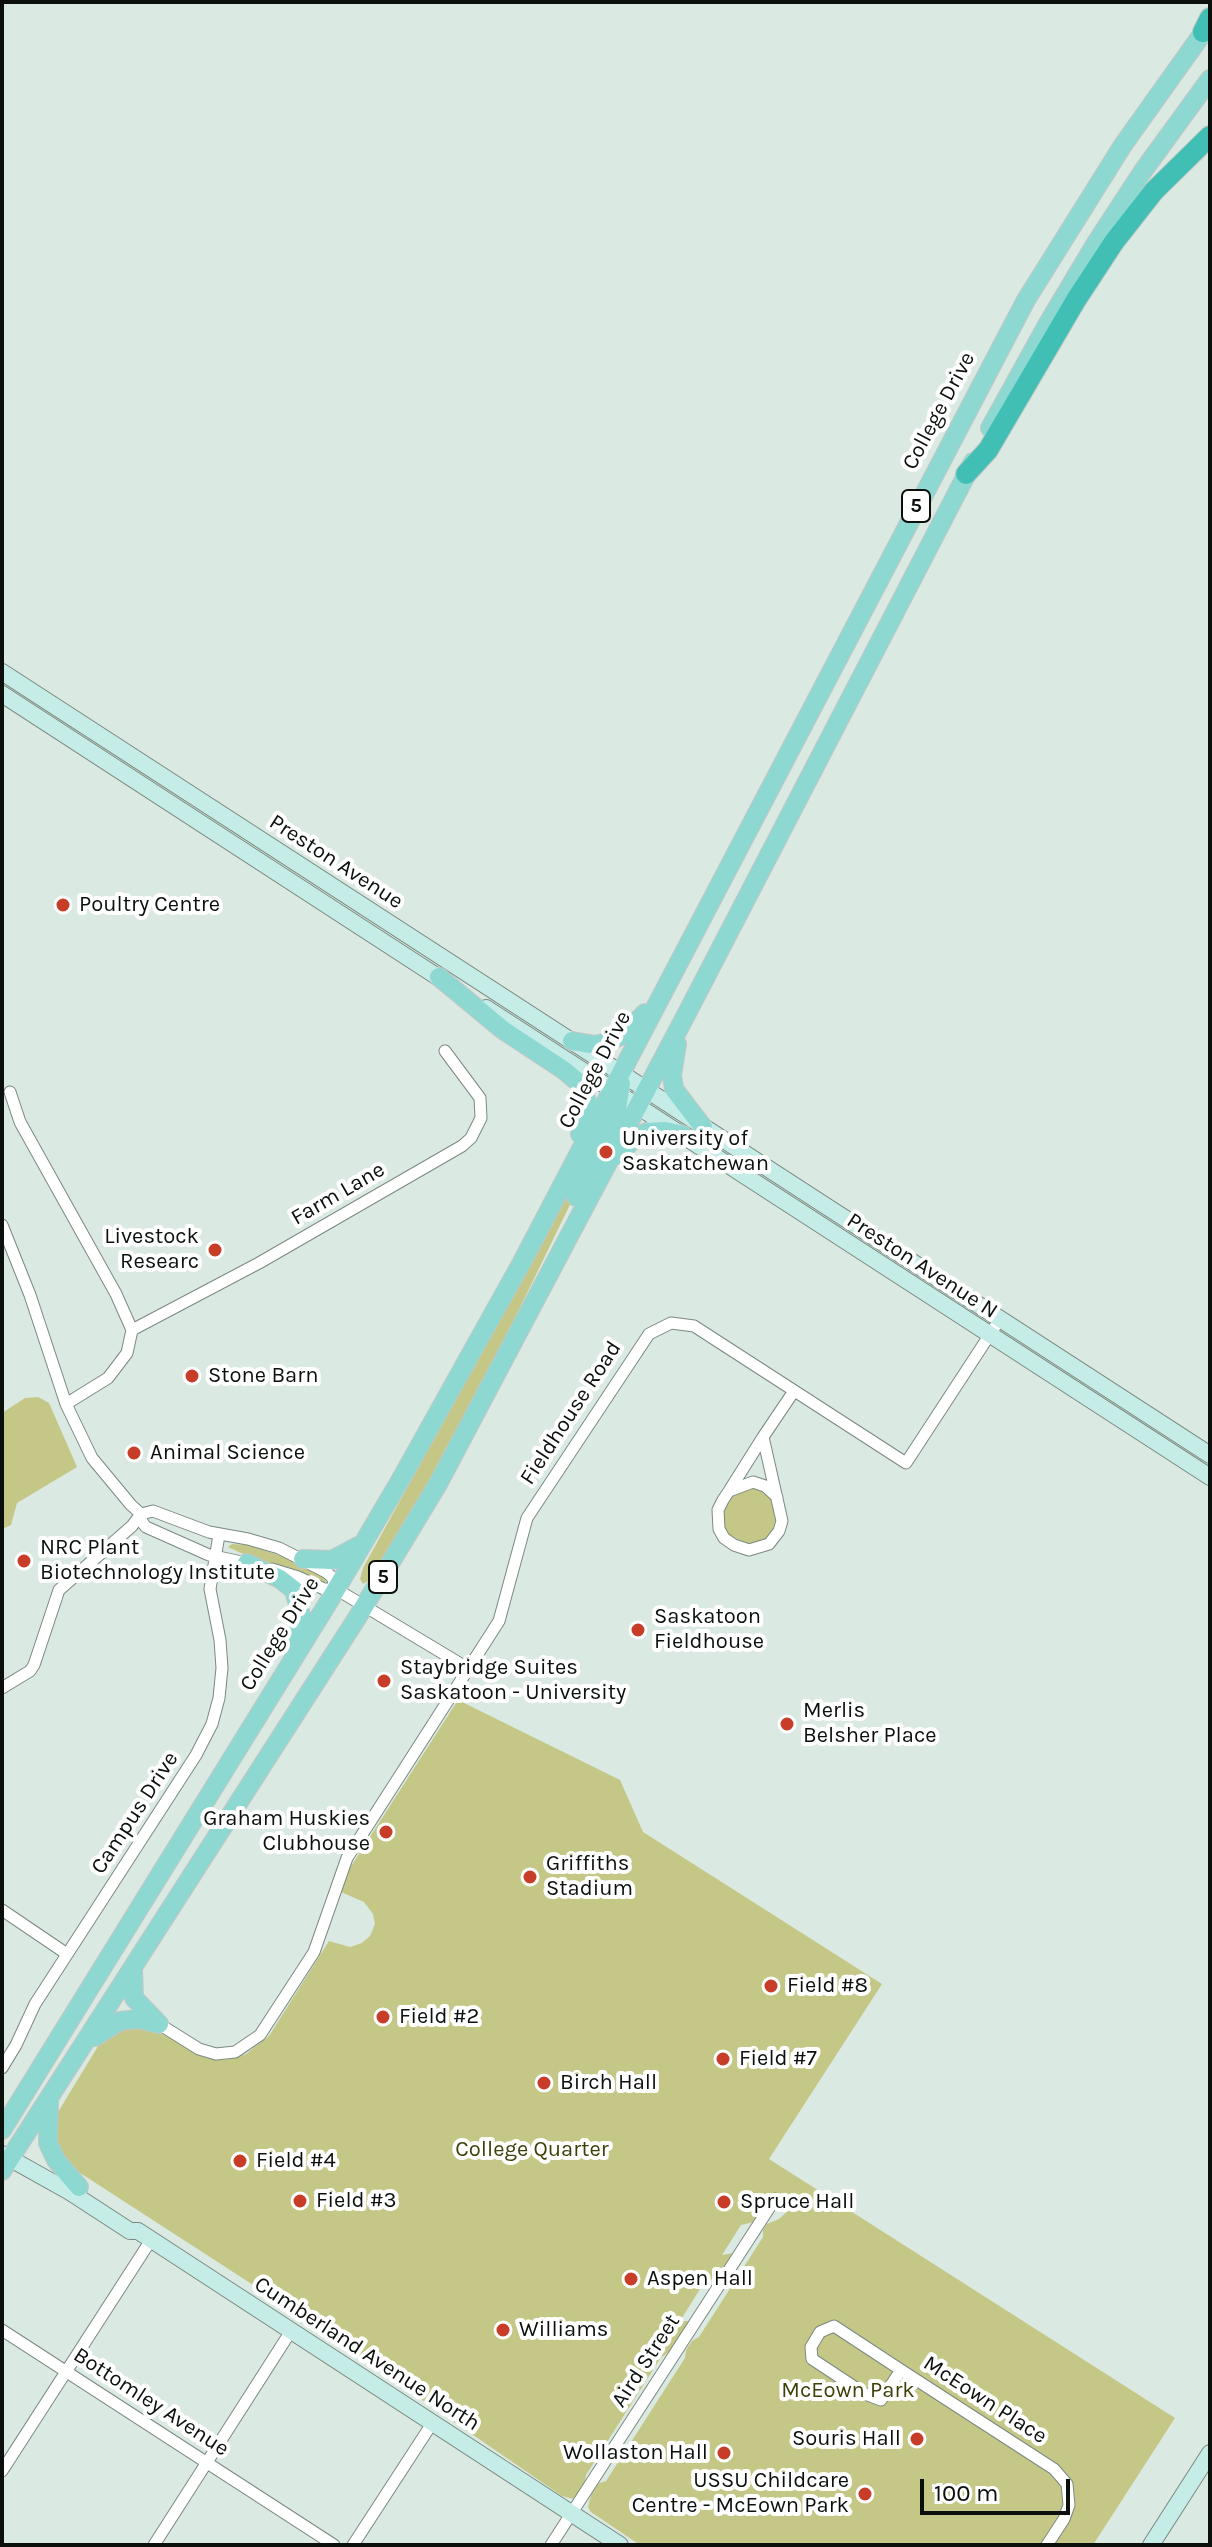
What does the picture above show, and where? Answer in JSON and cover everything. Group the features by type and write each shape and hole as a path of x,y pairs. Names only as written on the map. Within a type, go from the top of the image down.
{"highway":[{"path":"966,474 988,450 1076,300 1127,223 1161,183 1210,136"}],"main road":[{"name":"College Drive","path":"6,2155 49,2099 365,1606 461,1443 604,1168 660,997 1026,300 1082,207 1208,24"},
{"name":"College Drive","path":"2,2130 364,1542 507,1288 572,1164 686,1015 966,474 1064,295 1143,171 1210,79"},
{"name":"Preston Avenue","path":"2,672 572,1041 629,1089"},
{"name":"Preston Avenue","path":"2,694 439,977 629,1089"},
{"path":"461,1443 470,1415 629,1089 635,1068 698,924"},
{"path":"439,977 503,1030 565,1071 583,1089 587,1108 572,1164"},
{"path":"572,1041 595,1045 608,1042 632,1027 660,997"},
{"path":"686,1015 674,1056 674,1089 703,1127"},
{"name":"Preston Avenue N","path":"629,1089 703,1127 1210,1455"},
{"name":"Preston Avenue N","path":"629,1089 683,1135 1210,1477"},
{"path":"604,1168 635,1138 647,1132 665,1131 683,1135"},
{"path":"303,1559 332,1560 364,1542"},
{"path":"247,1563 290,1585 302,1613 298,1633 280,1663 270,1696"},
{"path":"133,1968 134,1998 159,2024"},
{"path":"85,2042 120,2021 139,2019 159,2024"},
{"path":"49,2099 48,2143 56,2160 79,2187"},
{"name":"Cumberland Avenue North","path":"6,2155 79,2187 136,2224 145,2236"},
{"name":"Cumberland Avenue North","path":"6,2155 130,2231 145,2236 620,2545"},
{"path":"1151,2545 1210,2453"}],"street":[{"name":"Farm Lane","path":"132,1330 259,1263 471,1138 481,1118 480,1098 445,1051"},
{"path":"10,1092 20,1122 116,1294 132,1330 127,1353 108,1378 66,1404"},
{"path":"2,1225 30,1295 66,1404 92,1458 141,1514 146,1527 214,1556 281,1571 324,1589 336,1589 469,1669"},
{"name":"Fieldhouse Road","path":"159,2024 199,2049 216,2054 235,2052 260,2035 320,1940 337,1879 347,1858 503,1613 527,1518 649,1334 671,1323 694,1326 906,1463 1000,1319"},
{"path":"763,1437 782,1521 773,1540 759,1549 745,1550 729,1542 719,1529 718,1510 763,1437 794,1391"},
{"path":"729,1491 745,1483 759,1483 771,1490 779,1500"},
{"path":"2,1688 30,1671 34,1665 59,1590 132,1526 141,1514 153,1511 219,1535 258,1541 303,1559 332,1577 336,1589"},
{"name":"Campus Drive","path":"2,2068 35,2004 188,1768 212,1724 222,1668 210,1589 219,1535"},
{"path":"2,1910 67,1954"},
{"name":"Aird Street","path":"551,2545 775,2199"},
{"path":"2,2471 66,2372 145,2236"},
{"name":"McEown Place","path":"901,2370 881,2400 865,2394 812,2359 811,2347 820,2332 834,2326 1059,2473 1069,2490 1069,2505 1047,2545"},
{"name":"Bottomley Avenue","path":"2,2330 334,2545"},
{"path":"154,2545 291,2331"},
{"path":"353,2545 433,2422"}],"green space":[{"path":"612,1118 440,1466 376,1576 363,1584 360,1579 363,1568 594,1135"},
{"path":"38,1397 49,1403 77,1467 17,1503 11,1525 2,1529 2,1413 25,1398"},
{"path":"758,1487 771,1496 776,1518 767,1539 761,1543 747,1544 729,1535 723,1514 731,1496 741,1489"},
{"path":"232,1544 247,1545 288,1558 321,1575 326,1581 322,1584 241,1553 228,1547"},
{"path":"458,1700 620,1780 643,1832 882,1984 769,2159 1175,2418 1093,2545 640,2545 591,2512 588,2507 591,2495 599,2483 606,2481 685,2358 686,2350 699,2337 763,2237 767,2224 788,2211 791,2194 754,2222 741,2225 722,2255 734,2253 718,2278 705,2281 680,2321 690,2321 673,2348 660,2359 586,2475 584,2487 573,2499 562,2496 281,2303 71,2167 56,2146 55,2117 103,2038 128,2024 155,2030 204,2057 225,2060 246,2054 269,2036 329,1941 350,1947 370,1936 375,1924 373,1914 364,1902 341,1892 348,1871"}],"place":[{"name":"Poultry Centre","path":"63,905"},
{"name":"University of Saskatchewan","path":"606,1152"},
{"name":"Livestock Researc","path":"215,1250"},
{"name":"Stone Barn","path":"192,1376"},
{"name":"Animal Science","path":"134,1453"},
{"name":"NRC Plant Biotechnology Institute","path":"24,1561"},
{"name":"Saskatoon Fieldhouse","path":"638,1630"},
{"name":"Staybridge Suites Saskatoon - University","path":"384,1681"},
{"name":"Merlis Belsher Place","path":"787,1724"},
{"name":"Graham Huskies Clubhouse","path":"386,1832"},
{"name":"Griffiths Stadium","path":"530,1877"},
{"name":"Field #8","path":"771,1986"},
{"name":"Field #2","path":"383,2017"},
{"name":"Field #7","path":"723,2059"},
{"name":"Birch Hall","path":"544,2083"},
{"name":"Field #4","path":"240,2161"},
{"name":"Field #3","path":"300,2201"},
{"name":"Spruce Hall","path":"724,2202"},
{"name":"Aspen Hall","path":"631,2279"},
{"name":"Williams","path":"503,2330"},
{"name":"Souris Hall","path":"917,2439"},
{"name":"Wollaston Hall","path":"724,2453"},
{"name":"USSU Childcare Centre - McEown Park","path":"865,2494"}],"park label":[{"name":"College Quarter","path":"532,2150"},
{"name":"McEown Park","path":"848,2391"}]}
